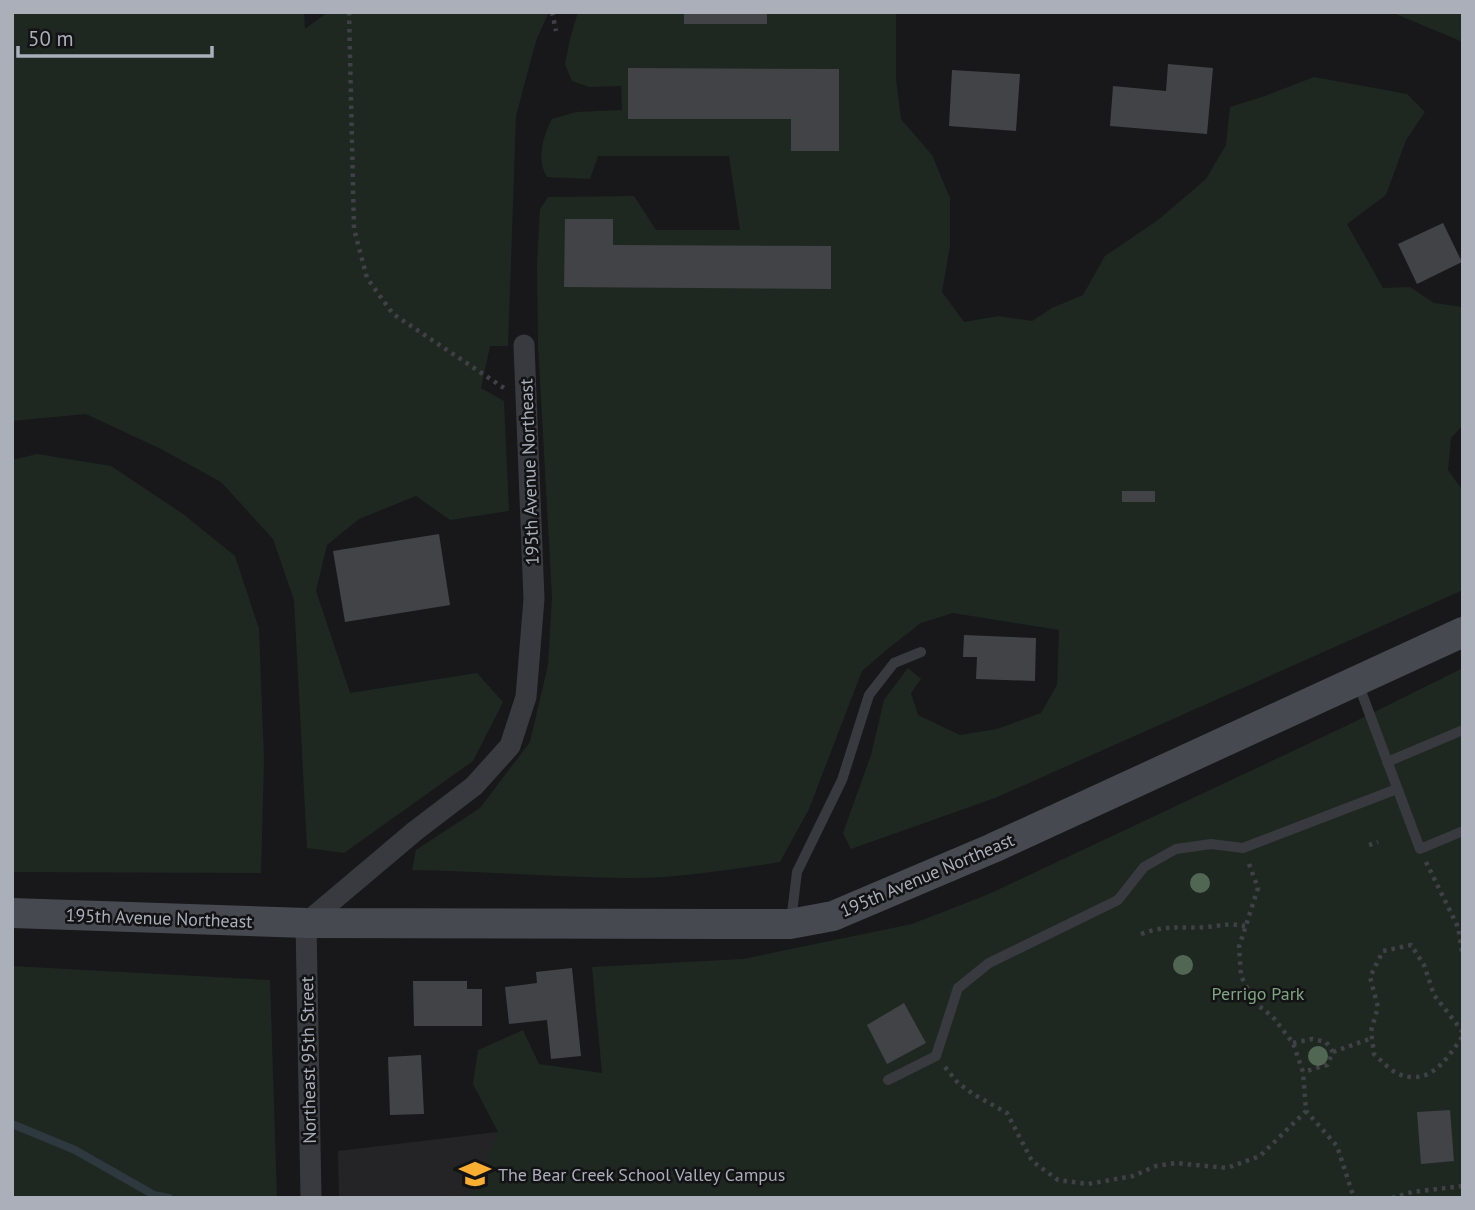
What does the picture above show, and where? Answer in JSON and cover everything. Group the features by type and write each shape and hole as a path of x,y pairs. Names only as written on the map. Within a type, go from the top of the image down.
{"street":[{"name":"195th Avenue Northeast","path":"306,923 415,831 474,786 510,746 526,697 534,599 524,345"},
{"name":"195th Avenue Northeast","path":"12,913 306,923 790,924 833,916 993,848 1463,632"},
{"name":"Northeast 95th Street","path":"306,923 311,1198"}],"lane":[{"path":"790,924 797,872 842,780 869,695 894,663 920,652"},
{"path":"1357,680 1420,849 1463,831"},
{"path":"1387,762 1463,730"},
{"path":"888,1080 936,1056 958,988 989,963 1118,900 1144,867 1176,849 1210,844 1243,848 1397,789"}],"path":[{"path":"349,12 354,229 367,278 393,314 525,401"},
{"path":"552,12 556,31"},
{"path":"1369,845 1378,842"},
{"path":"1243,848 1258,888 1239,947 1241,975 1255,1003 1273,1017 1293,1043 1303,1072 1306,1111 1337,1146 1354,1198"},
{"path":"1420,849 1458,927 1463,957"},
{"path":"1141,934 1169,926 1208,927 1225,923 1245,926"},
{"path":"1411,945 1423,965 1434,995 1463,1034 1439,1068 1421,1077 1399,1075 1374,1054 1371,1031 1378,1007 1370,977 1383,950 1411,945"},
{"path":"1303,1072 1327,1065 1333,1052 1371,1038"},
{"path":"1293,1043 1312,1039 1326,1042 1333,1052"},
{"path":"936,1056 958,1083 1007,1113 1032,1161 1058,1180 1088,1184 1133,1176 1156,1166 1176,1163 1227,1168 1260,1156 1306,1111"},
{"path":"1392,1198 1412,1192 1463,1186"}],"shaded area":[{"name":"The Bear Creek School Valley Campus","path":"606,1119 613,1198 339,1198 338,1151"}],"green space":[{"path":"12,12 304,12 305,29 328,12 549,12 536,41 516,116 508,346 490,346 481,388 504,401 509,511 450,520 416,496 359,519 327,545 316,591 350,693 477,673 503,702 473,761 344,853 307,848 294,600 273,539 221,482 161,449 86,414 12,421"},
{"path":"578,12 896,12 896,79 901,119 932,155 950,198 950,246 942,292 964,322 999,316 1032,321 1052,308 1083,295 1105,256 1158,220 1206,179 1226,145 1230,107 1314,77 1407,94 1425,112 1406,140 1386,195 1347,224 1383,288 1410,287 1434,303 1463,307 1463,425 1451,438 1448,470 1463,491 1463,590 995,798 851,849 843,833 871,755 884,700 908,668 921,679 911,693 918,715 960,735 997,729 1041,713 1057,685 1059,630 953,613 921,623 862,671 809,809 780,862 641,878 412,870 416,850 480,808 530,742 548,665 552,597 538,345 537,263 540,209 548,197 634,196 656,230 740,230 729,156 598,156 590,179 547,177 541,156 552,119 576,112 622,110 621,86 589,87 572,81 565,64"},
{"path":"1391,12 1463,12 1463,42"},
{"path":"37,454 111,466 183,514 235,556 259,629 264,760 261,873 12,872 12,460"},
{"name":"Perrigo Park","path":"1463,668 1463,1198 363,1198 471,1195 498,1132 473,1084 478,1050 523,1030 539,1064 602,1073 592,967 743,959 912,924 989,894"},
{"path":"12,966 270,980 277,1198 12,1198"}],"building":[{"path":"684,12 767,12 767,24 684,24"},
{"path":"1168,64 1213,68 1207,134 1110,126 1113,86 1166,91"},
{"path":"628,68 839,69 839,151 791,151 791,119 628,119"},
{"path":"952,70 1020,74 1016,131 949,126"},
{"path":"565,219 613,219 613,245 831,246 831,289 564,287"},
{"path":"1443,223 1462,262 1417,284 1398,244"},
{"path":"1122,491 1155,491 1155,502 1122,502"},
{"path":"439,534 450,605 345,622 333,551"},
{"path":"964,635 1036,638 1035,681 976,679 977,657 963,657"},
{"path":"572,968 581,1056 551,1059 547,1020 509,1024 505,987 537,983 536,972"},
{"path":"413,981 467,981 467,989 482,989 482,1026 414,1026"},
{"path":"904,1003 926,1043 887,1064 867,1025"},
{"path":"421,1055 424,1114 390,1115 388,1057"},
{"path":"1450,1110 1454,1161 1421,1164 1417,1112"}],"waterway":[{"path":"12,1124 75,1150 154,1195 169,1198"}],"place":[{"name":"The Bear Creek School Valley Campus","path":"475,1174"}]}
